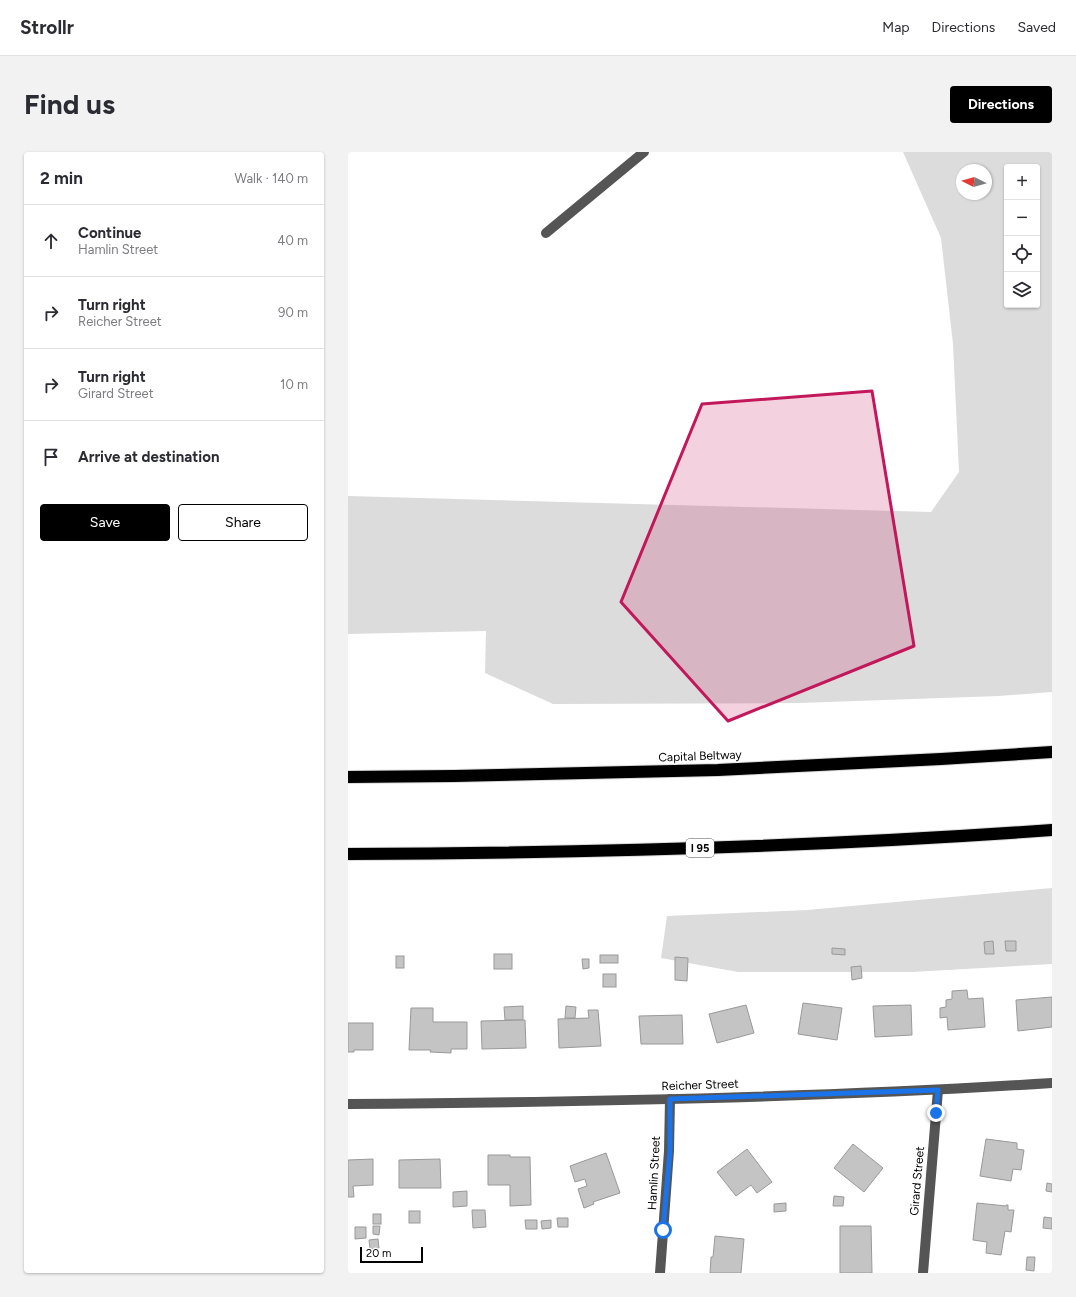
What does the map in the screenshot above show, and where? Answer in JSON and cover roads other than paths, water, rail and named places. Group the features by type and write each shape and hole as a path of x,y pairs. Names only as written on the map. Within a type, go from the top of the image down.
{"highway":[{"name":"Capital Beltway","path":"348,777 718,770 1052,752"},
{"name":"I 95","path":"348,854 455,854 723,848 945,838 1052,830"}],"street":[{"path":"546,233 644,152"},
{"name":"Reicher Street","path":"348,1104 670,1099 938,1090 1052,1083"},
{"name":"Girard Street","path":"923,1273 938,1090"},
{"name":"Hamlin Street","path":"660,1273 670,1151 670,1099"}]}
